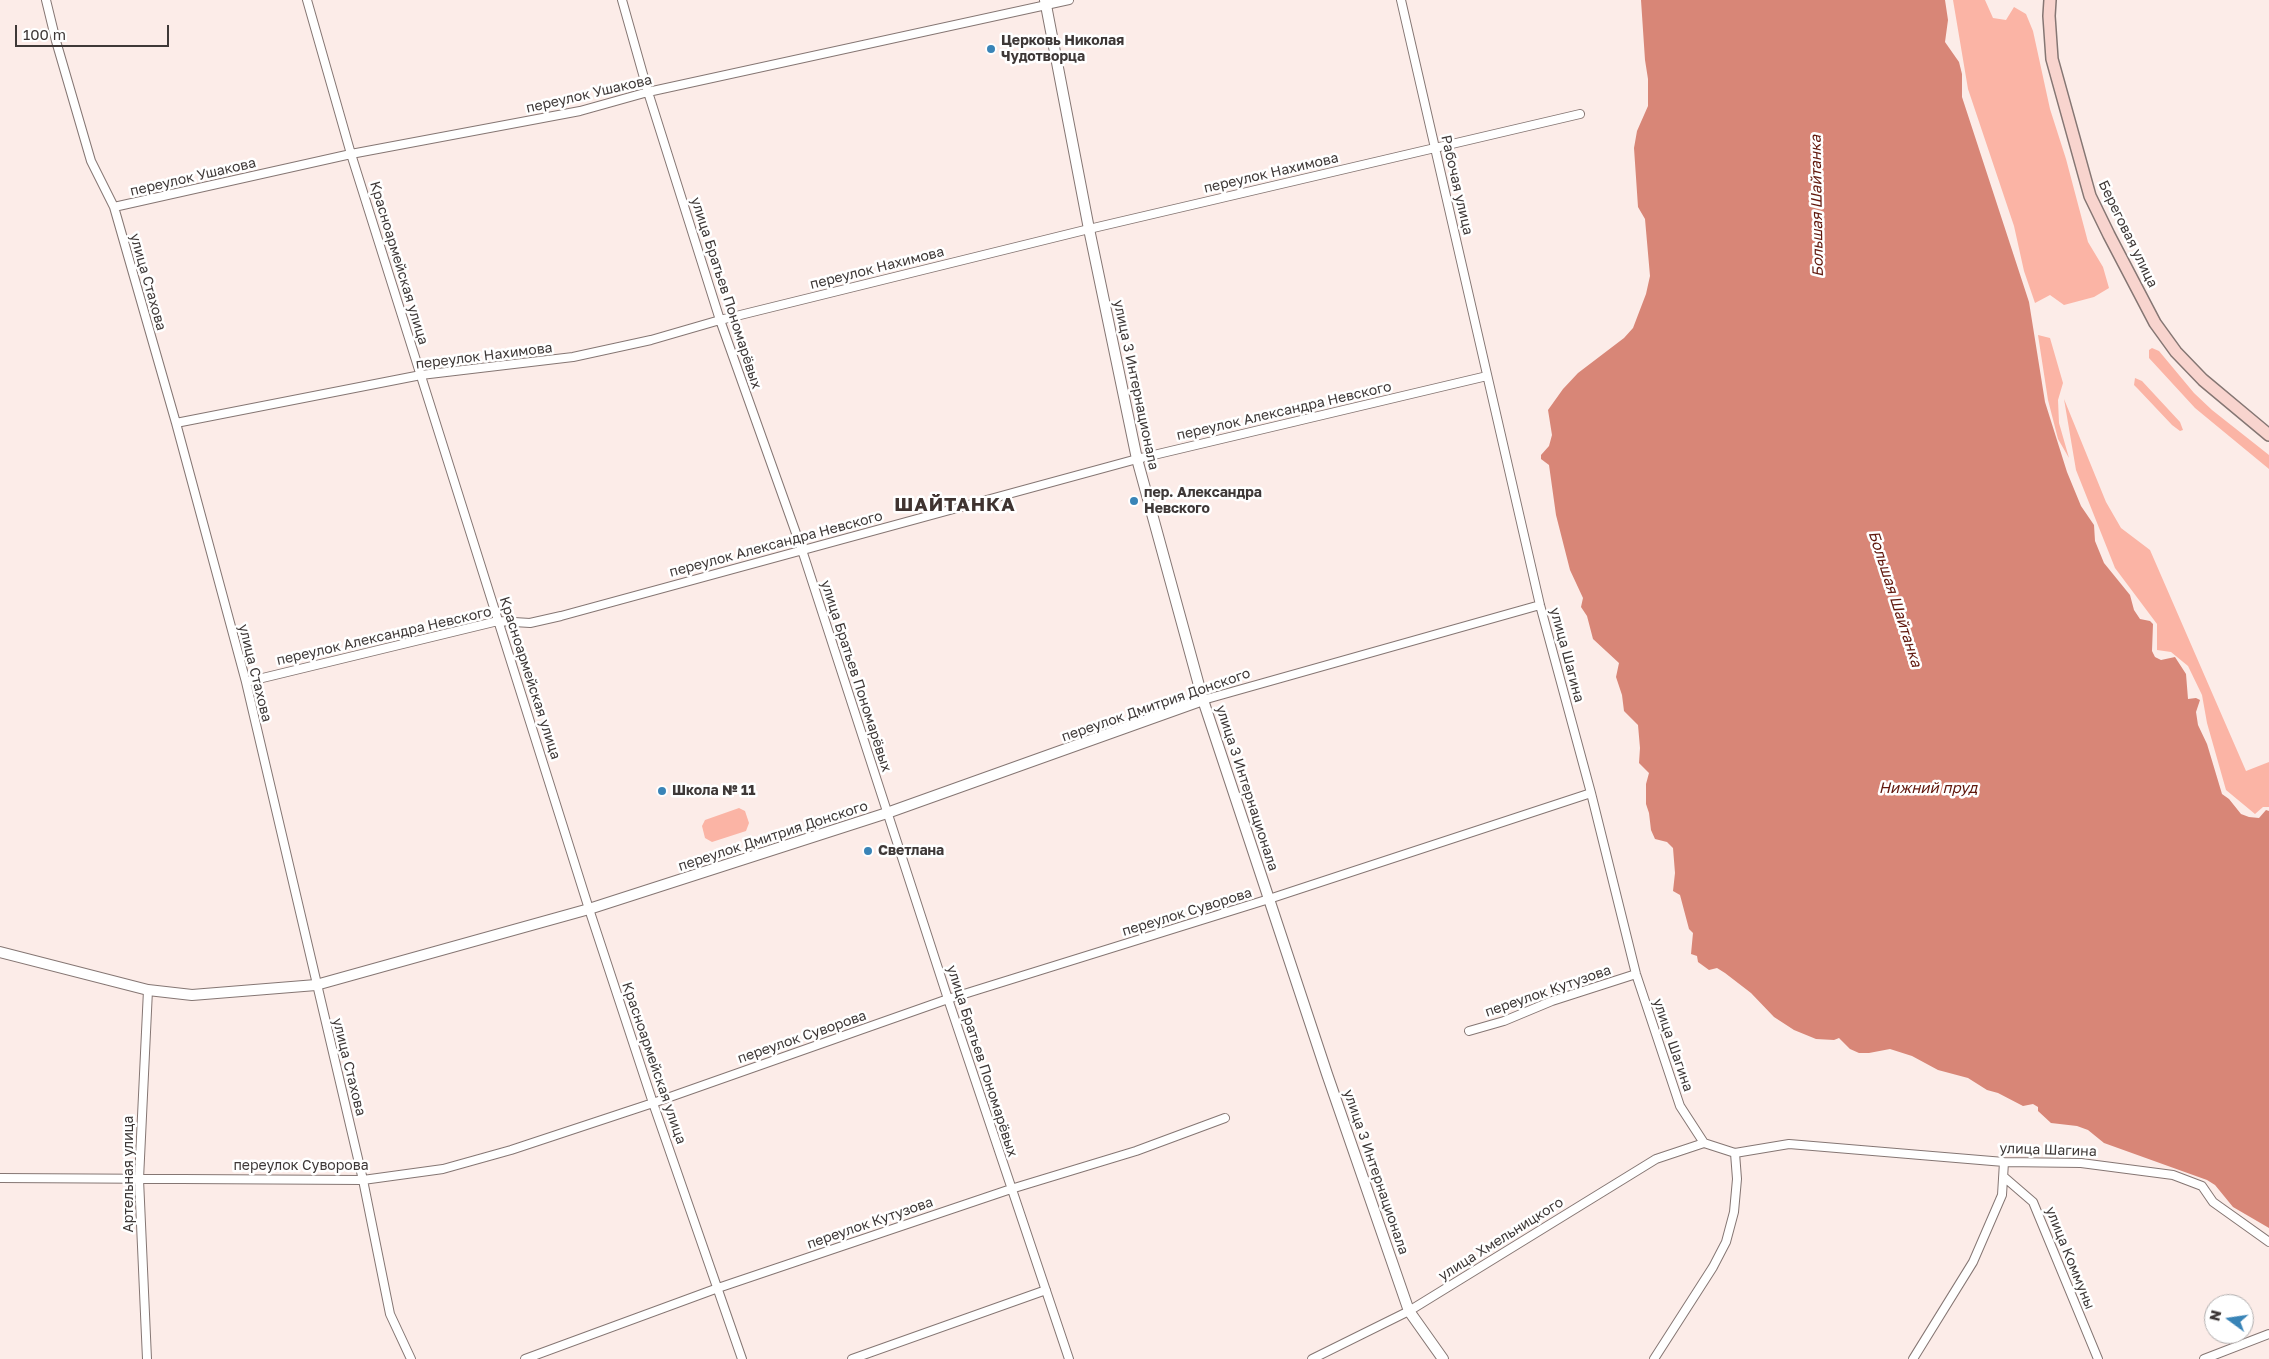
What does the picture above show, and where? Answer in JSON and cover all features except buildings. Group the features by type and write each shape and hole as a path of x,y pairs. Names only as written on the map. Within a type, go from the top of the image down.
{"main road":[{"name":"Береговая улица","path":"2050,0 2049,16 2052,58 2090,196 2109,235 2155,323 2176,352 2203,380 2269,435"}],"street":[{"name":"улица Стахова","path":"46,0 91,160 114,207 176,423 246,682 363,1180 390,1314 411,1359"},
{"name":"Красноармейская улица","path":"307,0 351,154 589,909 653,1103 742,1359"},
{"name":"улица Братьев Пономарёвых","path":"622,0 648,92 720,320 802,550 948,999 1070,1359"},
{"name":"переулок Ушакова","path":"114,207 351,154 580,111 648,92 1046,3 1069,0"},
{"name":"Рабочая улица","path":"1402,0 1487,376"},
{"name":"улица 3 Интернационала","path":"1046,3 1089,229 1137,459 1204,700 1327,1074 1409,1310 1443,1359"},
{"name":"переулок Нахимова","path":"176,423 421,375 573,357 651,340 720,320 1089,229 1580,114"},
{"name":"переулок Александра Невского","path":"246,682 498,621 530,623 1137,459 1487,376"},
{"name":"улица Шагина","path":"1487,376 1540,605 1592,793 1636,974 1680,1106 1704,1143 1736,1153 1789,1144 2004,1162 2081,1163 2174,1175 2202,1186 2213,1202 2269,1242"},
{"name":"переулок Дмитрия Донского","path":"0,952 148,990 192,995 316,985 589,909 887,814 1204,700 1540,605"},
{"name":"переулок Суворова","path":"0,1178 363,1180 443,1169 511,1150 653,1103 948,999 1269,899 1592,793"},
{"name":"переулок Кутузова","path":"1469,1031 1504,1021 1552,1001 1636,974"},
{"name":"Артельная улица","path":"147,1359 139,1179 148,990"},
{"name":"переулок Кутузова","path":"526,1359 718,1288 1012,1189 1136,1151 1225,1118"},
{"name":"улица Хмельницкого","path":"1312,1359 1409,1310 1656,1159 1704,1143"},
{"path":"1654,1359 1713,1267 1726,1242 1734,1212 1736,1153"},
{"path":"1913,1359 1973,1262 2002,1195 2004,1162"},
{"name":"улица Коммуны","path":"2004,1178 2033,1202 2098,1359"},
{"path":"852,1359 1046,1290"},
{"path":"2204,1359 2269,1334"}],"shaded area":[{"path":"1953,0 1985,0 1993,18 2006,20 2014,7 2026,14 2033,31 2050,109 2066,159 2088,242 2103,267 2109,288 2094,297 2064,305 2050,295 2035,303 2024,271 2014,226 1968,89"},
{"path":"2038,335 2050,338 2063,383 2058,400 2059,423 2069,458 2058,439 2048,400"},
{"path":"2152,348 2159,351 2194,393 2212,410 2269,455 2269,469 2195,408 2149,358 2149,350"},
{"path":"2135,378 2142,381 2180,422 2183,430 2180,431 2172,425 2134,385"},
{"path":"2064,399 2106,502 2121,528 2150,550 2246,771 2269,762 2269,807 2263,807 2255,814 2226,790 2207,723 2202,695 2188,666 2171,652 2157,650 2157,624 2115,568 2076,470"},
{"path":"739,808 745,811 749,823 746,831 712,842 705,838 702,826 705,820"}],"water":[{"name":"Нижний пруд","path":"1641,0 1945,0 1948,20 1945,42 1959,62 1962,74 1962,97 2029,302 2045,402 2067,472 2081,506 2094,525 2095,541 2104,563 2130,595 2134,610 2140,619 2150,621 2153,624 2152,651 2155,657 2161,660 2175,657 2186,674 2188,699 2196,698 2200,700 2196,712 2198,725 2207,744 2222,794 2229,799 2241,814 2249,817 2259,818 2266,810 2269,811 2269,1228 2233,1207 2215,1185 2207,1180 2104,1143 2088,1130 2077,1126 2051,1123 2038,1111 2038,1107 2033,1104 2023,1106 1998,1093 1987,1090 1968,1078 1938,1070 1912,1056 1890,1049 1859,1053 1850,1049 1839,1038 1834,1040 1816,1039 1794,1030 1774,1017 1751,993 1725,973 1717,968 1709,970 1698,962 1697,956 1691,954 1693,933 1689,929 1680,895 1673,891 1675,873 1673,848 1667,842 1655,839 1651,830 1646,804 1646,784 1649,773 1639,763 1638,725 1624,711 1622,695 1616,677 1619,663 1593,639 1587,616 1581,607 1583,598 1570,570 1556,515 1549,465 1541,459 1541,455 1549,446 1552,435 1548,410 1563,389 1578,373 1624,338 1633,328 1646,294 1650,276 1645,219 1638,207 1634,148 1637,131 1648,106 1648,79"}],"place":[{"name":"Церковь Николая Чудотворца","path":"991,49"},
{"name":"пер. Александра Невского","path":"1134,501"},
{"name":"Школа № 11","path":"662,791"},
{"name":"Светлана","path":"868,851"}],"district":[{"name":"ШАЙТАНКА","path":"955,505"}],"water label":[{"name":"Большая Шайтанка","path":"1817,206"},
{"name":"Большая Шайтанка","path":"1895,599"}]}
